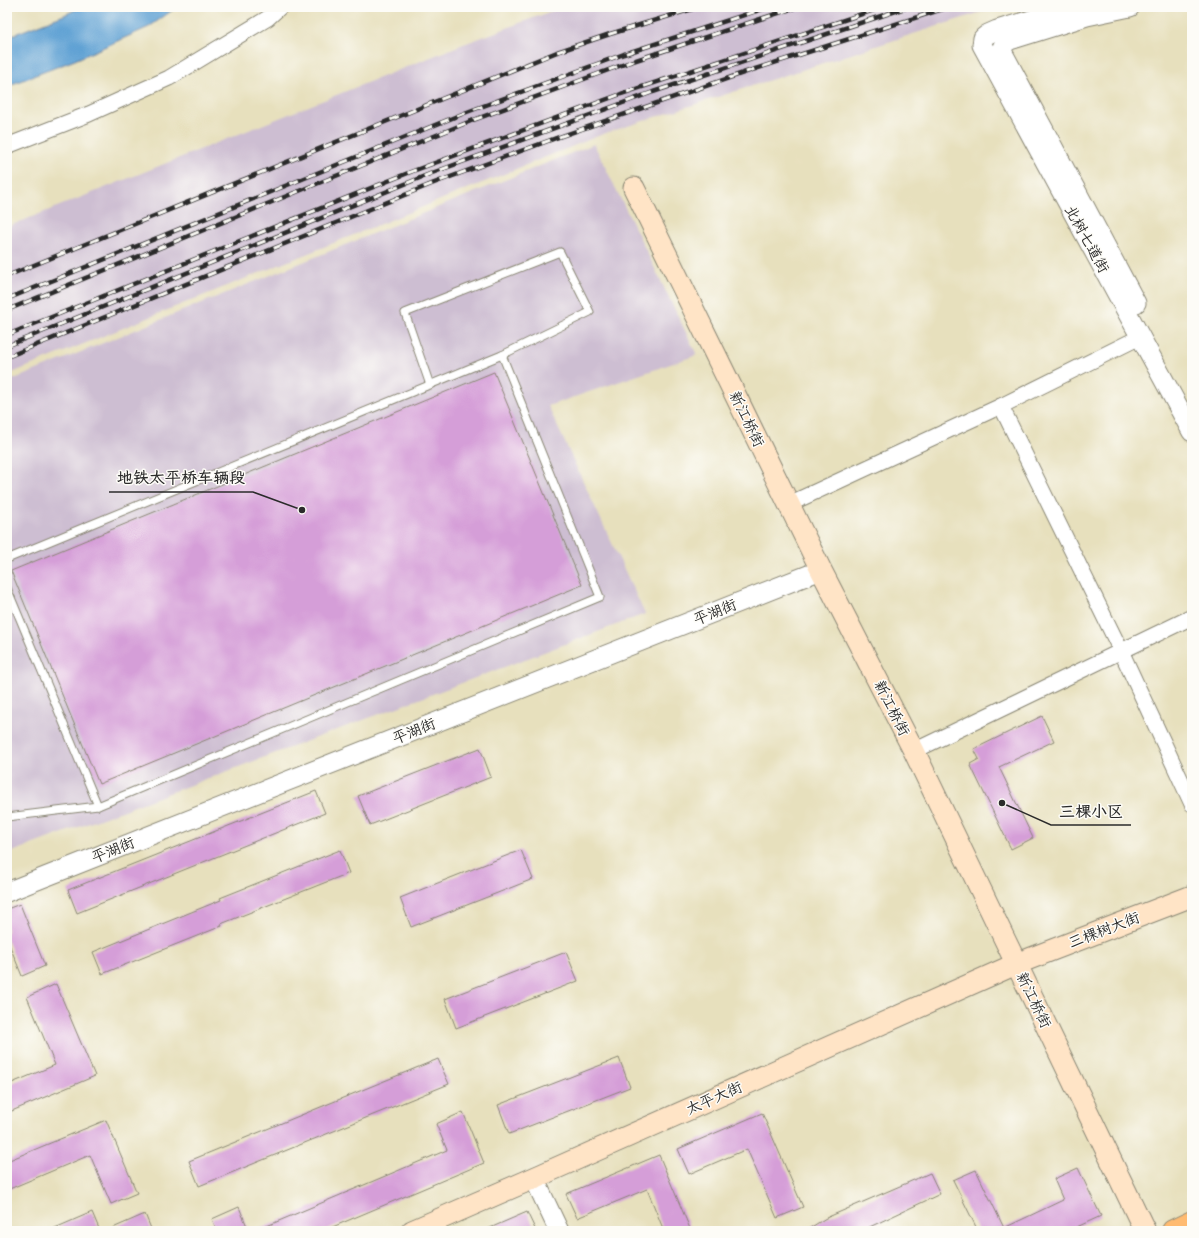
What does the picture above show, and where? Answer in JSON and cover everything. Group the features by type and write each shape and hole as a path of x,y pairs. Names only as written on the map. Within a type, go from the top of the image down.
{"highway":[{"path":"1173,1231 1192,1222"}],"main road":[{"name":"新江桥街","path":"634,188 821,570 914,751 1145,1231"},
{"name":"三棵树大街","path":"1016,964 1192,896"},
{"name":"太平大街","path":"412,1231 1016,964"}],"street":[{"path":"7,146 89,114 169,78 268,18 280,7"},
{"name":"北树七道街","path":"1074,7 997,30 983,38 982,45 1192,432"},
{"name":"北树七道街","path":"1130,7 1087,16 1010,40 1005,43 1002,48 1003,53 1192,407"},
{"path":"789,504 1001,406 1140,337"},
{"path":"1001,406 1120,651 1192,804"},
{"name":"平湖街","path":"7,892 821,570"},
{"path":"914,751 1192,617"},
{"path":"534,1178 559,1231"}],"lane":[{"path":"7,559 430,385 502,355 590,312 560,252 405,313 430,385"},
{"path":"7,817 98,806 600,598 502,355"},
{"path":"7,588 98,806"}],"shaded area":[{"path":"563,7 997,7 603,134 7,375 7,227 461,45"},
{"path":"594,144 697,355 548,406 645,614 7,854 7,382"}],"water":[{"path":"81,7 177,7 149,27 75,60 7,86 7,37"}],"building":[{"path":"494,372 582,585 99,784 11,571"},
{"path":"1042,716 1054,741 999,767 1033,838 1011,849 970,764 979,759 974,749"},
{"path":"480,748 491,777 370,825 358,796"},
{"path":"316,791 325,813 77,913 68,890"},
{"path":"340,850 349,873 221,924 222,926 102,974 93,952 221,900 220,898"},
{"path":"521,850 533,879 411,927 400,898"},
{"path":"20,904 45,966 22,976 7,939 7,909"},
{"path":"566,952 578,981 456,1028 445,999"},
{"path":"56,984 95,1076 7,1113 7,1085 55,1065 27,997"},
{"path":"619,1058 630,1087 509,1134 498,1105"},
{"path":"438,1059 449,1084 199,1186 189,1161"},
{"path":"463,1112 484,1163 323,1231 255,1231 447,1150 436,1124"},
{"path":"762,1113 803,1207 777,1218 747,1149 689,1174 678,1149"},
{"path":"106,1120 137,1193 111,1204 90,1155 7,1190 7,1161"},
{"path":"659,1155 691,1231 664,1231 647,1189 577,1218 566,1194"},
{"path":"1078,1168 1101,1216 1068,1231 978,1231 953,1180 976,1170 1004,1228 1063,1200 1054,1179"},
{"path":"930,1173 940,1194 861,1231 805,1231 826,1218"},
{"path":"239,1207 249,1231 217,1231 212,1219"},
{"path":"92,1212 100,1231 48,1231"},
{"path":"527,1212 536,1231 483,1231"},
{"path":"145,1214 152,1231 106,1231"}],"railway":[{"path":"7,276 557,52 699,7"},
{"path":"7,299 467,112 624,54 769,7"},
{"path":"7,310 471,121 630,62 797,7"},
{"path":"7,335 413,171 621,94 883,7"},
{"path":"7,346 432,173 653,92 908,7"},
{"path":"7,357 434,183 556,138 752,70 949,7"}],"place":[{"name":"地铁太平桥车辆段","path":"302,510"},
{"name":"三棵小区","path":"1002,803"}]}
